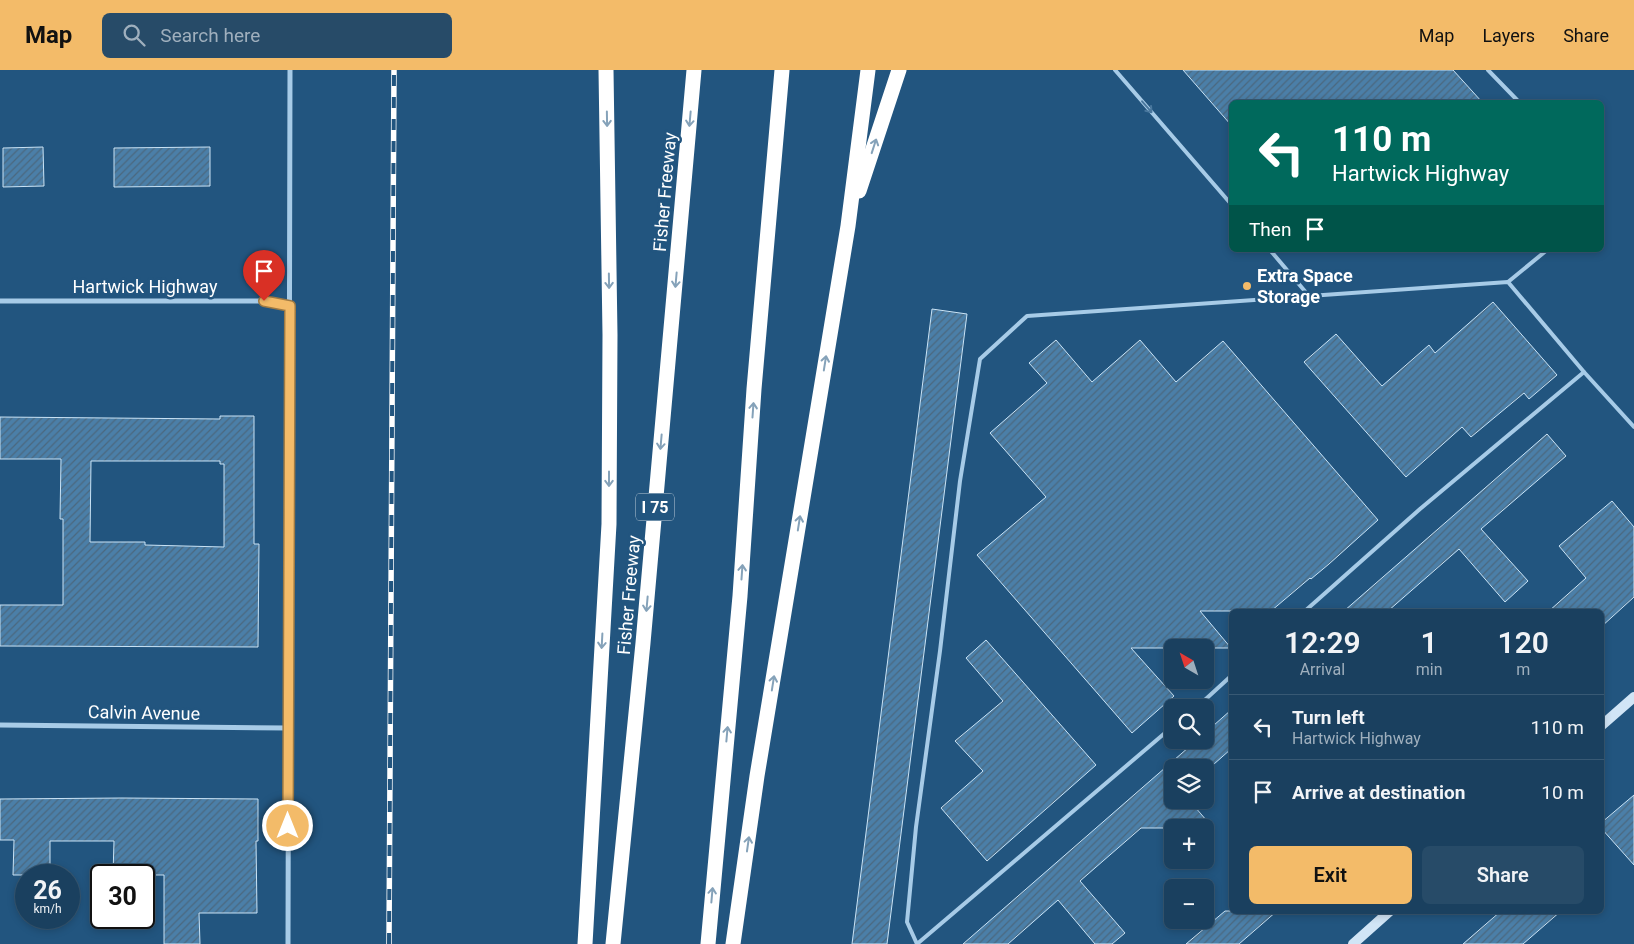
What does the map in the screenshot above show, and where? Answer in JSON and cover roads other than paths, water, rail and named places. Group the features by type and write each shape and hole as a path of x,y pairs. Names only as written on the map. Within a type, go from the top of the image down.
{"highway":[{"path":"585,944 609,524 610,335 606,70"},
{"name":"Fisher Freeway","path":"613,944 643,643 694,70"},
{"path":"708,944 740,596 754,388 782,70"},
{"path":"733,944 757,776 848,226 868,70"},
{"path":"848,226 899,70"}],"street":[{"path":"288,944 290,70"},
{"name":"Hartwick Highway","path":"0,301 264,301 290,306"},
{"path":"1604,723 1634,697"},
{"name":"Calvin Avenue","path":"0,725 288,728"},
{"path":"1353,944 1387,914"}],"lane":[{"path":"1115,70 1229,202"},
{"path":"1488,70 1517,100"},
{"path":"1272,252 1309,296"},
{"path":"1164,734 917,944 907,922 916,827 940,651 960,481 980,359 1027,316 1508,282 1545,252"},
{"path":"1508,282 1584,372 1634,427"},
{"path":"1306,609 1420,509 1584,372"},
{"path":"1206,699 1229,678"}],"railway":[{"path":"389,944 394,70"}],"place":[{"name":"Extra Space Storage","path":"1247,286"}]}
